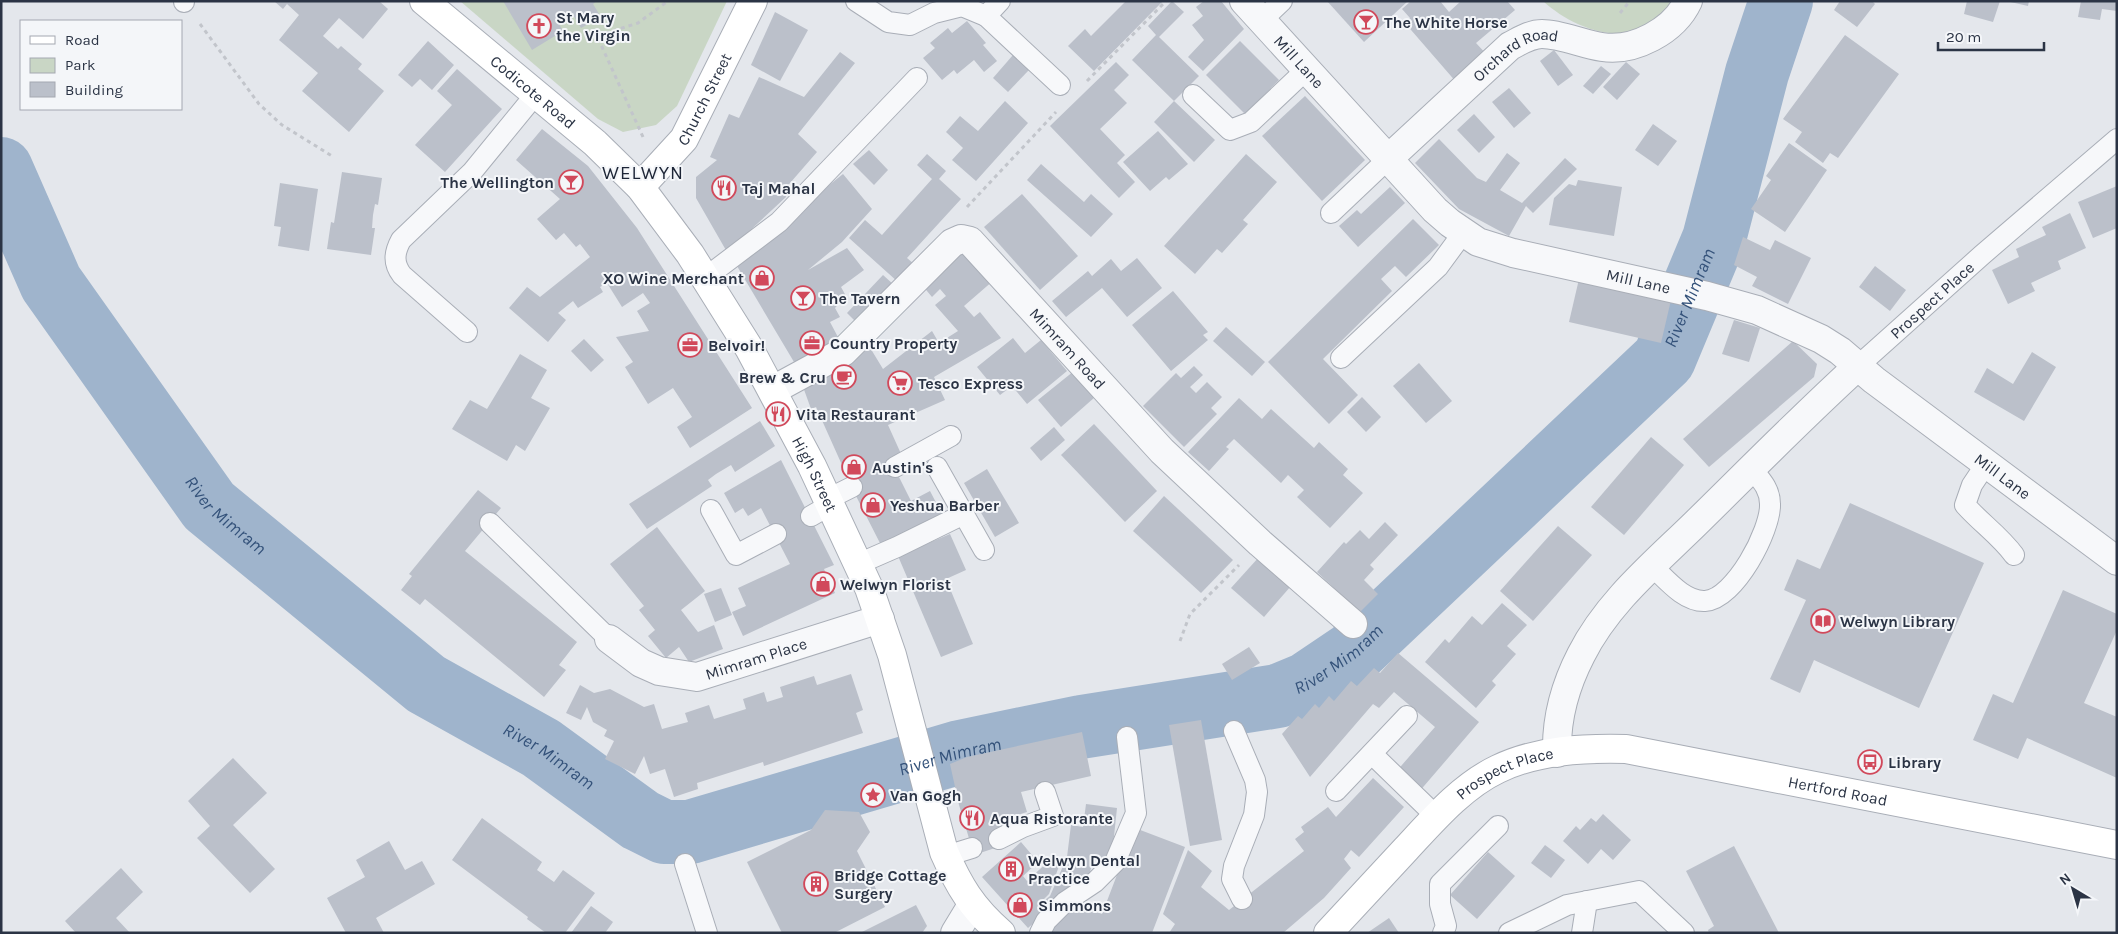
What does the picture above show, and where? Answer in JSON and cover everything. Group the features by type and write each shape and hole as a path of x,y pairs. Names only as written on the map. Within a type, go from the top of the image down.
{"street":[{"name":"Codicote Road","path":"424,1 595,143 640,188"},
{"name":"Church Street","path":"640,188 669,158 684,139 753,1"},
{"name":"Orchard Road","path":"1388,159 1510,46 1525,37 1542,34 1604,47 1628,45 1645,41 1664,30 1685,8 1688,1"},
{"name":"Mill Lane","path":"1252,11 1435,210 1463,233 1478,242 1513,253 1671,287 1757,310 1821,339 1840,350 1858,366 1986,464 2117,561"},
{"name":"High Street","path":"640,188 675,231 773,390 823,507 858,564 880,619 946,856 952,871 972,905 1001,933"},
{"path":"773,390 843,352 952,243 961,239"},
{"name":"Mimram Road","path":"961,239 970,241 982,251 1162,452 1260,543 1353,624"},
{"name":"Prospect Place","path":"1328,933 1437,816 1468,789 1497,769 1525,758 1557,753 1556,730 1564,692 1581,654 1605,615 1751,468 1858,366"},
{"name":"Mimram Place","path":"609,639 641,663 659,671 697,677 880,619"},
{"name":"Hertford Road","path":"1557,753 1596,748 1626,749 2117,845"},
{"path":"955,933 972,905"}],"lane":[{"path":"856,1 888,22 910,25 934,13 962,6 986,16 1060,85"},
{"path":"986,16 1000,1"},
{"path":"1252,11 1282,1"},
{"path":"1193,95 1230,130 1251,122 1306,70"},
{"path":"705,278 779,222 917,78"},
{"path":"467,332 402,275 397,268 396,249 401,240 484,159 535,95"},
{"name":"Prospect Place","path":"1858,366 1982,255 2117,139"},
{"path":"1332,213 1388,159"},
{"path":"1341,358 1438,268 1463,233"},
{"path":"895,467 952,436"},
{"path":"1986,464 1972,485 1965,505 1982,524 2003,540 2014,555"},
{"path":"937,467 984,550"},
{"path":"1652,566 1683,594 1705,601 1720,595 1733,584 1746,566 1768,521 1770,504 1768,489 1751,468"},
{"path":"823,507 852,487"},
{"path":"711,510 736,555 776,534"},
{"path":"858,564 897,548 964,514"},
{"path":"490,523 609,639"},
{"path":"1336,791 1407,716"},
{"path":"1234,731 1255,780 1257,792 1254,815 1234,866 1232,879 1242,899"},
{"path":"1040,933 1046,921 1065,902 1095,882 1115,862 1136,813 1126,737"},
{"path":"1372,754 1437,816"},
{"path":"999,838 1023,826 1053,816 1045,792"},
{"path":"1443,933 1446,926 1440,904 1440,884 1498,826"},
{"path":"946,856 972,848"},
{"path":"684,864 708,933"},
{"path":"1509,933 1567,905 1639,890 1684,933"},
{"path":"1582,933 1587,901"}],"path":[{"path":"184,1 259,104 282,125 332,156"},
{"path":"668,1 638,23 597,36 644,137 669,158"},
{"path":"1084,84 1166,1"},
{"path":"961,239 967,207 1057,111"},
{"path":"1180,641 1190,614 1260,543"}],"green space":[{"path":"460,1 727,1 677,106 656,125 623,132 598,119"},
{"path":"1543,1 1676,1 1653,24 1642,30 1624,34 1598,31 1586,27 1563,16"}],"building":[{"path":"274,1 379,1 388,9 363,39 339,18 323,36 338,49 341,46 362,64 358,69 384,91 349,132 302,91 318,73 279,40 299,15 287,4 283,9"},
{"name":"St Mary the Virgin","path":"503,1 597,1 593,4 601,17 581,28 573,15 559,24 563,31 532,50"},
{"path":"1126,1 1163,1 1094,71 1068,46 1085,29 1091,36"},
{"path":"1172,1 1184,12 1159,37 1199,76 1174,101 1132,60 1156,35 1148,26"},
{"path":"1204,1 1221,1 1244,29 1203,71 1188,57 1204,40 1192,25 1203,16 1196,7"},
{"name":"The White Horse","path":"1327,1 1408,1 1364,42"},
{"path":"1411,1 1440,1 1449,12 1461,1 1507,1 1515,10 1476,43 1488,56 1457,83 1405,23 1410,18 1402,9"},
{"path":"1840,1 1872,1 1875,4 1857,27 1834,10"},
{"path":"1967,1 2000,1 1993,22 1964,14"},
{"path":"2006,1 2029,1 2028,6"},
{"path":"2081,1 2117,1 2117,11 2102,9 2100,20 2078,17"},
{"path":"775,12 808,30 780,81 751,65"},
{"path":"967,21 986,43 983,45 997,61 984,72 974,60 957,74 954,70 942,80 923,58 935,48 930,43 948,28 952,33"},
{"path":"1845,35 1899,74 1838,158 1830,153 1823,163 1795,142 1802,132 1783,119"},
{"path":"428,41 454,65 432,90 420,79 412,87 398,75"},
{"path":"1240,41 1279,80 1245,114 1206,75"},
{"path":"1554,50 1573,75 1558,86 1540,61"},
{"path":"840,52 855,63 798,134 817,152 784,190 786,197 727,252 696,198 696,177 717,160 710,157 729,114 739,118 759,77 804,97"},
{"path":"1013,55 1029,70 1008,92 993,78"},
{"path":"1116,62 1129,75 1114,90 1127,103 1100,129 1125,155 1117,163 1135,182 1119,198 1050,126"},
{"path":"1626,62 1640,74 1617,100 1603,87"},
{"path":"1601,66 1611,74 1593,94 1583,86"},
{"path":"457,69 502,109 445,172 415,145 452,105 437,91"},
{"path":"1509,88 1531,113 1514,128 1492,102"},
{"path":"1305,96 1365,160 1322,201 1262,136"},
{"path":"1005,101 1028,123 976,181 952,160 963,148 946,132 960,116 978,131"},
{"path":"1174,101 1215,140 1194,162 1154,122"},
{"path":"1474,114 1495,137 1479,153 1457,130"},
{"path":"1653,124 1677,141 1658,166 1635,150"},
{"path":"542,129 588,166 637,228 752,408 690,448 677,427 692,417 673,388 648,404 625,367 633,362 616,337 649,331 637,311 650,303 643,293 622,307 607,283 600,287 603,292 578,308 573,301 558,313 566,320 548,342 509,308 527,287 540,297 590,257 580,244 576,247 564,233 556,240 537,219 560,199 516,160"},
{"path":"1158,131 1188,164 1169,180 1166,177 1150,191 1123,162"},
{"path":"1439,139 1477,178 1486,182 1507,153 1520,163 1500,190 1522,203 1565,158 1577,169 1533,213 1526,206 1509,236 1459,209 1415,163"},
{"path":"1789,143 1827,170 1785,232 1751,209 1771,180 1766,176"},
{"path":"869,150 888,170 874,185 853,164"},
{"path":"927,154 946,171 939,179 961,199 907,258 914,264 898,282 849,238 865,220 882,235 932,179 917,165"},
{"path":"1246,154 1277,182 1243,220 1248,224 1222,253 1217,249 1195,274 1164,246"},
{"path":"1041,164 1084,202 1091,194 1113,214 1091,237 1027,180"},
{"path":"342,172 382,178 378,205 375,204 373,215 372,228 375,228 371,255 327,249 331,222 334,223"},
{"path":"843,174 872,209 842,242 808,270 847,248 864,270 841,287 846,296 835,308 840,317 830,322 839,339 794,362 734,261"},
{"path":"1578,180 1622,187 1614,236 1549,225 1554,198 1569,184 1576,186"},
{"path":"280,183 318,189 309,251 278,246 281,227 274,226"},
{"path":"2117,186 2117,228 2093,238 2078,202"},
{"path":"1390,187 1405,203 1358,247 1339,226 1357,210 1361,214"},
{"path":"1022,194 1078,256 1040,290 984,227"},
{"path":"2070,213 2086,248 2058,261 2061,269 2031,283 2035,291 2008,304 1992,270 2019,257 2016,249 2046,235 2042,227"},
{"path":"1413,219 1439,245 1406,277 1395,266 1381,279 1392,291 1323,359 1358,395 1329,424 1268,362"},
{"path":"1743,237 1770,250 1775,240 1811,258 1788,304 1752,286 1757,277 1734,265"},
{"path":"962,244 994,280 964,306 974,317 980,312 1001,338 934,377 945,400 888,425 902,456 897,473 911,501 930,491 942,514 882,547 855,494 816,407 811,409 802,384 866,341 883,369 932,331 939,343 958,331 935,305 946,296 940,289 932,297 922,285"},
{"path":"1137,258 1162,288 1127,317 1102,288 1066,317 1052,301 1088,271 1092,276 1111,259 1121,271"},
{"path":"1875,266 1906,290 1890,311 1859,287"},
{"path":"883,275 894,285 858,324 847,313"},
{"path":"1579,279 1671,300 1661,343 1569,322"},
{"path":"1173,291 1208,332 1203,335 1208,340 1171,371 1132,325"},
{"path":"1734,320 1760,328 1749,362 1722,354"},
{"path":"1226,327 1265,362 1252,376 1213,341"},
{"path":"1013,338 1025,353 1041,340 1067,371 1027,404 1012,386 1000,395 977,367"},
{"path":"584,339 604,360 591,372 571,351"},
{"path":"1793,341 1817,364 1814,377 1709,467 1683,439"},
{"path":"2032,352 2056,367 2024,421 1974,392 1987,368 2013,384"},
{"path":"520,354 547,370 531,398 550,408 525,451 516,445 507,461 452,429 470,400 487,409"},
{"path":"1419,363 1452,401 1426,423 1393,386"},
{"path":"1194,366 1203,375 1190,387 1196,393 1207,382 1222,397 1211,408 1217,414 1184,447 1143,406 1176,373 1181,378"},
{"path":"1074,371 1095,397 1061,427 1038,400"},
{"path":"1362,397 1381,417 1366,432 1347,412"},
{"path":"1239,398 1262,419 1271,409 1314,448 1319,442 1348,469 1343,475 1363,493 1330,528 1297,497 1304,490 1288,475 1281,483 1234,439 1226,447 1229,449 1209,471 1188,452"},
{"path":"760,421 775,446 735,472 731,465 716,474 708,480 712,486 647,529 629,504"},
{"path":"1094,424 1157,491 1125,522 1061,455"},
{"path":"1054,427 1065,440 1041,461 1030,448"},
{"path":"1651,437 1684,465 1624,535 1591,507"},
{"path":"781,460 834,565 824,569 835,593 743,636 732,612 746,606 738,588 790,564 761,508 748,516 743,508 735,513 724,493"},
{"path":"987,469 1019,523 995,537 964,483"},
{"path":"478,490 501,508 465,551 577,642 559,665 566,670 544,697 425,599 420,605 401,590 412,576 409,574"},
{"path":"1164,496 1233,560 1201,593 1133,531"},
{"path":"1850,503 1984,563 1919,708 1814,660 1800,693 1770,679 1806,600 1784,590 1797,559 1820,569"},
{"path":"1385,522 1398,535 1370,565 1374,569 1364,580 1378,594 1360,612 1317,572 1344,542 1346,544 1360,530 1369,539"},
{"path":"1558,526 1592,555 1533,621 1500,591"},
{"path":"657,527 705,591 681,610 698,632 714,625 723,649 689,662 679,647 666,658 648,636 655,630 639,610 644,606 610,564"},
{"path":"950,534 966,570 946,579 973,644 941,657 898,556"},
{"path":"1259,557 1291,586 1264,617 1231,588"},
{"path":"721,588 732,615 715,622 704,594"},
{"path":"2063,590 2117,614 2117,630 2084,703 2117,717 2117,778 2027,738 2018,759 1973,740 1993,694 2013,703"},
{"path":"1502,603 1527,625 1507,646 1516,654 1492,681 1496,685 1476,708 1425,662 1445,639 1449,643 1472,616 1482,625"},
{"path":"1249,647 1260,663 1232,680 1222,664"},
{"path":"1398,653 1479,722 1418,793 1395,773 1435,727 1394,692 1379,708 1373,704 1310,777 1282,734 1298,716 1302,719 1315,704 1319,708 1329,696 1334,701 1351,681 1357,686 1374,668 1380,673"},
{"path":"851,674 863,710 856,713 863,733 764,766 763,762 697,783 698,789 674,797 665,769 650,774 644,756 635,774 605,759 614,741 604,736 607,730 593,722 587,707 581,720 566,713 580,685 594,693 610,689 644,707 654,704 662,729 688,722 685,713 709,705 714,719 746,709 743,699 764,692 767,702 783,697 780,687 814,676 817,685"},
{"path":"1201,720 1222,840 1190,846 1169,725"},
{"path":"1082,732 1091,776 1021,792 1027,812 1014,816 1017,826 1001,846 974,855 959,805 950,764 967,757"},
{"path":"233,758 267,793 233,825 275,869 250,893 197,838 210,826 188,801"},
{"path":"1373,778 1404,807 1359,857 1351,850 1344,859 1351,868 1324,898 1283,933 1169,933 1175,924 1163,914 1188,850 1212,871 1201,887 1229,910 1304,851 1295,839 1304,832 1301,827 1328,807 1336,817"},
{"path":"1086,804 1117,808 1112,855 1103,861 1093,860 1088,880 1075,886 1028,928 982,877 1021,842 1038,862 1023,876 1027,881 1052,858 1059,866 1045,900 1050,896 1067,857 1071,825 1083,827"},
{"name":"Bridge Cottage Surgery","path":"825,810 859,812 870,832 857,851 885,907 834,933 782,933 747,862 811,830"},
{"path":"1603,814 1631,840 1613,860 1601,849 1588,864 1563,841 1576,826 1580,830 1591,818 1596,822"},
{"path":"482,818 542,862 537,870 554,882 563,870 595,893 565,933 546,933 527,919 528,917 452,860"},
{"path":"1135,828 1185,847 1152,933 1050,933 1052,926 1075,904 1102,914"},
{"path":"389,841 405,870 422,861 435,884 376,918 384,933 346,933 327,898 365,877 356,860"},
{"path":"1545,845 1565,860 1551,878 1531,863"},
{"path":"1734,846 1779,933 1709,933 1708,930 1714,926 1686,871"},
{"path":"1488,852 1515,876 1477,919 1450,895"},
{"path":"121,868 143,892 116,918 130,933 76,933 65,921"},
{"path":"916,905 927,926 922,933 860,933"},
{"path":"591,906 613,922 605,933 571,933"},
{"path":"1389,918 1399,933 1367,933"}],"waterway":[{"name":"River Mimram","path":"1,169 51,283 209,506 426,684 541,748 640,820 664,832 690,832 960,752 1081,727 1278,696 1307,684 1353,653 1664,359 1714,239 1757,73 1781,1"}],"place":[{"name":"The White Horse","path":"1366,22"},
{"name":"St Mary the Virgin","path":"539,26"},
{"name":"The Wellington","path":"571,182"},
{"name":"Taj Mahal","path":"724,188"},
{"name":"XO Wine Merchant","path":"762,278"},
{"name":"The Tavern","path":"803,298"},
{"name":"Country Property","path":"812,343"},
{"name":"Belvoir!","path":"690,345"},
{"name":"Brew & Cru","path":"844,377"},
{"name":"Tesco Express","path":"900,383"},
{"name":"Vita Restaurant","path":"778,414"},
{"name":"Austin's","path":"854,467"},
{"name":"Yeshua Barber","path":"873,505"},
{"name":"Welwyn Florist","path":"823,584"},
{"name":"Welwyn Library","path":"1823,621"},
{"name":"Library","path":"1870,762"},
{"name":"Van Gogh","path":"873,795"},
{"name":"Aqua Ristorante","path":"972,818"},
{"name":"Welwyn Dental Practice","path":"1011,869"},
{"name":"Bridge Cottage Surgery","path":"816,884"},
{"name":"Simmons","path":"1020,905"}],"district":[{"name":"WELWYN","path":"643,173"}]}
